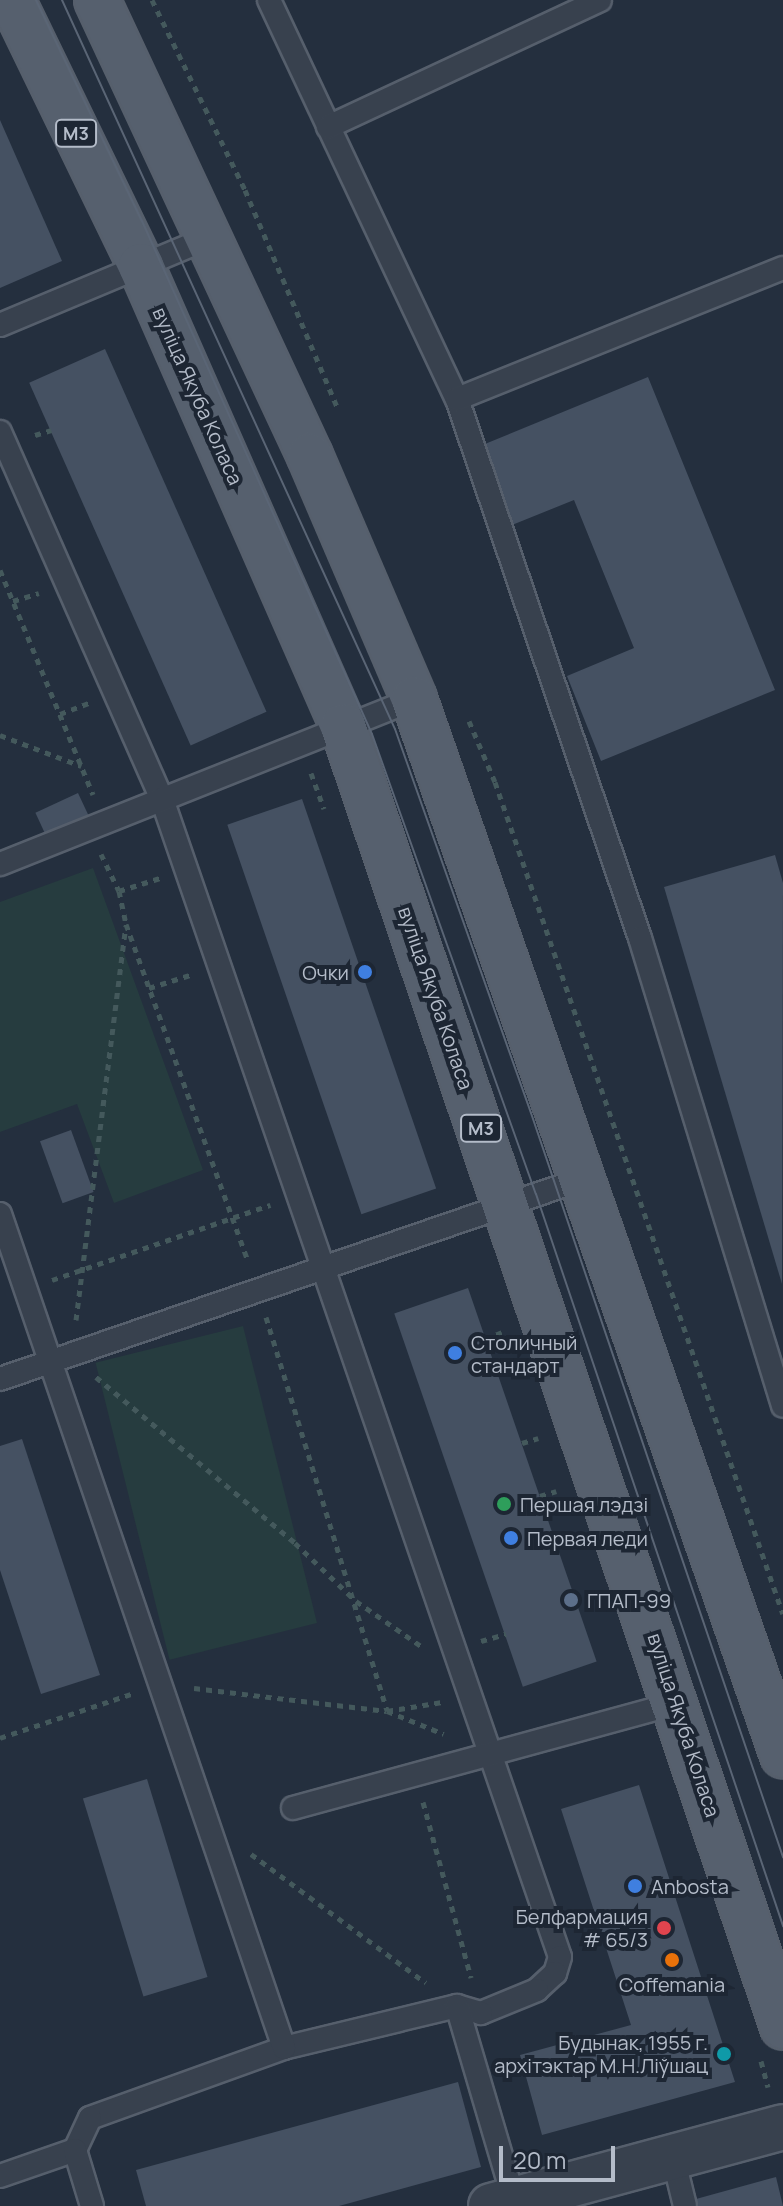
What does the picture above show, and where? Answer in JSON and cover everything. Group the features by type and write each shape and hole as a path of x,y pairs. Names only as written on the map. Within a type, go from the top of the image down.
{"main road":[{"name":"вуліца Якуба Коласа","path":"12,0 141,266 343,726 678,1703 770,2036"},
{"path":"97,0 210,237 414,699 585,1178 783,1755"}],"street":[{"path":"503,2203 783,2127"}],"lane":[{"path":"269,0 457,399 640,938 783,1406"},
{"path":"328,127 600,0"},
{"path":"0,325 210,237"},
{"path":"457,399 783,268"},
{"path":"0,432 162,799 471,1698 493,1753 560,1957 555,1973 537,1990 481,2013 457,2006 284,2048 90,2118 75,2150 92,2206"},
{"path":"0,864 414,699"},
{"path":"0,1379 585,1178"},
{"path":"0,1214 284,2048"},
{"path":"293,1808 678,1703"},
{"path":"457,2006 503,2203"},
{"path":"0,2176 75,2150"},
{"path":"673,2157 685,2206"}],"path":[{"path":"0,570 104,821"},
{"path":"0,735 81,766"},
{"path":"301,743 326,817"},
{"path":"119,891 187,870"},
{"path":"149,988 219,965"},
{"path":"24,1288 298,1196"},
{"path":"497,1318 507,1348"},
{"path":"485,1339 502,1332"},
{"path":"533,1423 543,1452"},
{"path":"522,1443 538,1438"},
{"path":"552,1478 562,1506"},
{"path":"540,1496 556,1491"},
{"path":"0,1738 159,1684 387,1711 471,1698"},
{"path":"416,1774 481,2013"},
{"path":"205,1820 457,2006"},
{"path":"768,2087 770,2036"}],"green space":[{"path":"93,868 203,1170 114,1203 77,1104 0,1132 0,902"},
{"path":"243,1326 317,1623 170,1660 96,1363"}],"building":[{"path":"0,120 62,261 0,288"},
{"path":"105,349 266,712 191,745 29,383"},
{"path":"648,377 775,690 601,761 567,676 634,648 574,500 512,525 480,446"},
{"path":"78,793 89,817 46,836 35,813"},
{"path":"302,799 436,1189 361,1214 227,825"},
{"path":"775,855 783,883 782,1284 664,887"},
{"path":"71,1130 94,1192 63,1203 40,1141"},
{"path":"468,1288 597,1661 523,1687 394,1313"},
{"path":"22,1439 100,1675 41,1694 0,1570 0,1446"},
{"path":"147,1779 208,1977 143,1997 83,1799"},
{"path":"639,1785 735,2082 542,2135 520,2055 631,2025 561,1809"},
{"path":"458,2082 481,2167 339,2206 146,2206 136,2170"},
{"path":"776,2177 783,2206 698,2206 696,2199"}],"tram line":[{"path":"36,0 142,221 372,734 536,1194 783,1926"},
{"path":"62,0 395,729 531,1113 783,1857"}],"place":[{"name":"Очки","path":"365,972"},
{"name":"Столичный стандарт","path":"455,1353"},
{"name":"Першая лэдзі","path":"504,1504"},
{"name":"Первая леди","path":"511,1538"},
{"name":"ГПАП-99","path":"571,1600"},
{"name":"Anbosta","path":"635,1886"},
{"name":"Белфармация # 65/3","path":"664,1928"},
{"name":"Coffemania","path":"672,1960"},
{"name":"Будынак, 1955 г. архітэктар М.Н.Ліўшац","path":"724,2054"}]}
